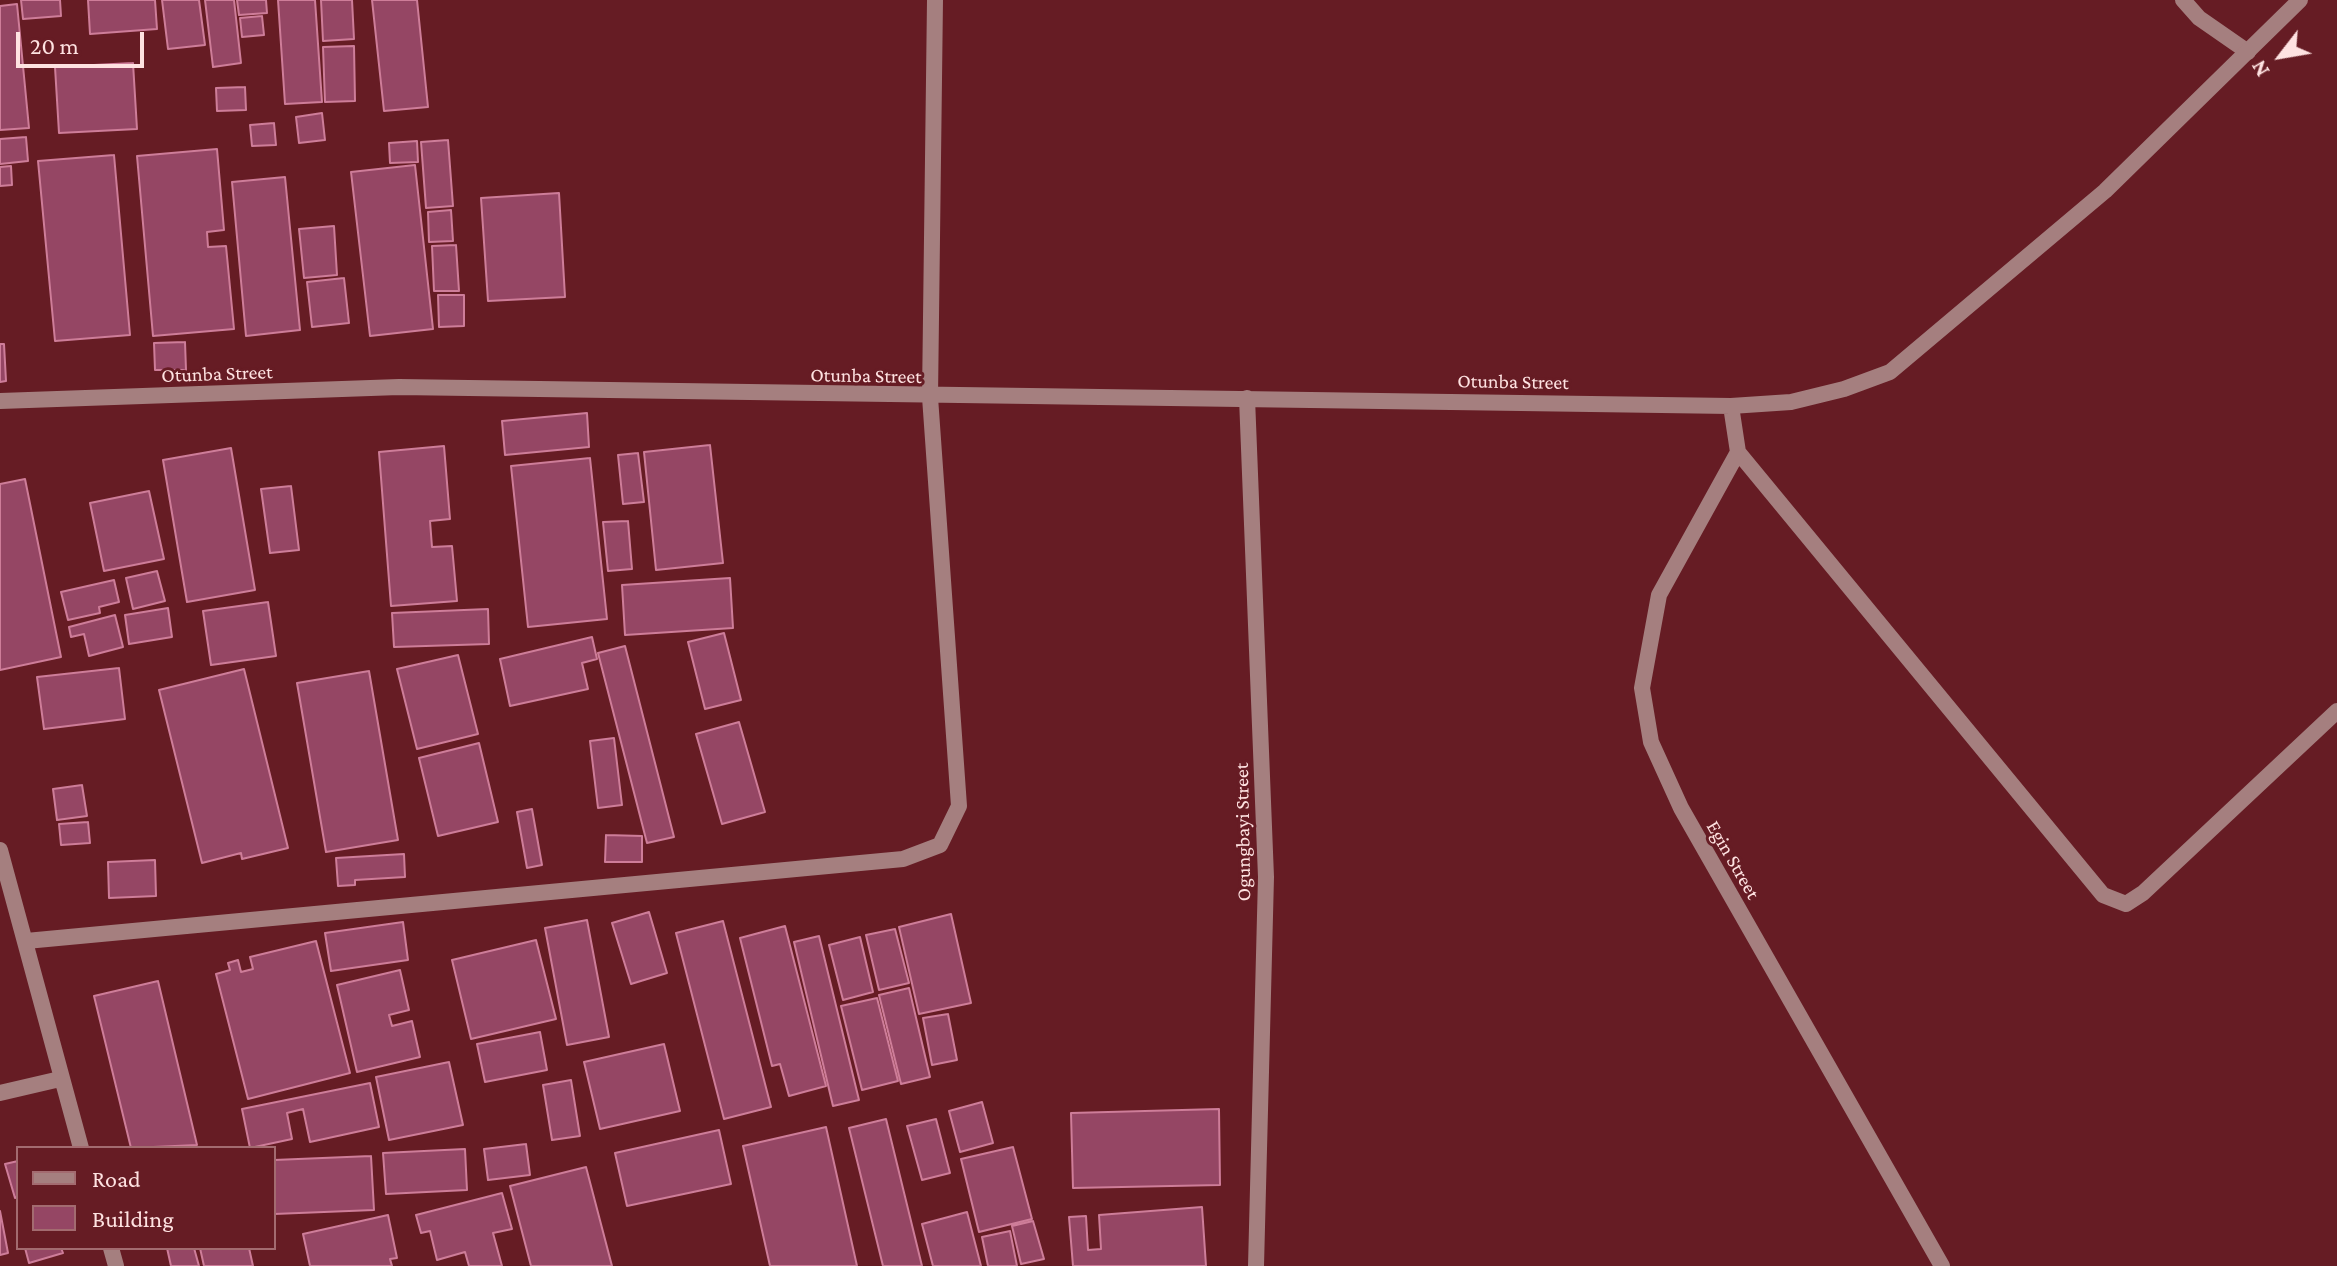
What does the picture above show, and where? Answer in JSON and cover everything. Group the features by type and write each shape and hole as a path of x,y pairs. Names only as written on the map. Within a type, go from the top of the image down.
{"street":[{"path":"26,941 903,859 940,845 959,806 930,397 935,0"},
{"path":"2183,0 2199,18 2248,52"},
{"name":"Otunba Street","path":"0,401 399,387 930,397 1247,398 1731,406 1791,402 1844,389 1890,372 2105,191 2300,0"},
{"name":"Ogungbayi Street","path":"1247,398 1266,877 1256,1266"},
{"path":"1731,406 1738,452 2103,895 2126,904 2143,893 2337,711"},
{"name":"Egin Street","path":"1738,452 1659,595 1642,688 1651,742 1681,808 1942,1266"},
{"path":"0,850 80,1146"},
{"path":"0,1093 60,1079"}],"building":[{"path":"21,0 60,0 61,16 23,19"},
{"path":"88,0 155,0 157,29 90,34"},
{"path":"162,0 199,0 205,45 168,49"},
{"path":"205,0 234,0 241,63 213,67"},
{"path":"237,0 266,0 267,13 239,15"},
{"path":"278,0 315,0 322,102 285,104"},
{"path":"321,0 352,0 354,39 323,41"},
{"path":"372,0 417,0 428,107 384,111"},
{"path":"17,4 29,128 0,130 0,6"},
{"path":"262,16 264,35 242,37 240,18"},
{"path":"354,46 355,101 325,102 323,47"},
{"path":"133,63 137,129 59,133 55,67"},
{"path":"245,87 246,110 217,111 216,88"},
{"path":"322,113 325,140 299,143 296,117"},
{"path":"274,123 276,145 252,146 250,125"},
{"path":"26,137 28,161 0,164 0,139"},
{"path":"448,140 453,206 426,208 421,142"},
{"path":"417,141 418,162 390,163 389,143"},
{"path":"217,149 224,230 207,232 208,247 226,246 234,329 153,336 137,156"},
{"path":"114,155 130,335 55,341 38,161"},
{"path":"415,165 433,329 370,336 351,172"},
{"path":"11,166 12,185 0,186 0,167"},
{"path":"285,177 300,330 246,336 232,182"},
{"path":"559,193 565,297 488,301 481,198"},
{"path":"451,210 453,241 429,242 428,212"},
{"path":"334,226 337,275 304,278 299,229"},
{"path":"456,245 459,291 434,291 432,246"},
{"path":"344,278 349,323 312,327 307,282"},
{"path":"438,295 464,295 464,326 439,327"},
{"path":"185,342 186,370 155,370 154,343"},
{"path":"0,344 4,344 6,381 0,382"},
{"path":"587,413 589,447 505,455 502,421"},
{"path":"710,445 723,563 656,570 644,452"},
{"path":"444,446 450,519 430,521 432,547 452,546 457,601 391,606 379,452"},
{"path":"231,448 255,590 187,602 163,460"},
{"path":"638,453 644,502 623,504 618,455"},
{"path":"590,458 607,619 528,627 511,466"},
{"path":"25,479 61,657 0,670 0,484"},
{"path":"291,486 299,550 270,553 261,489"},
{"path":"149,491 164,559 104,571 90,503"},
{"path":"628,521 632,569 608,571 603,522"},
{"path":"157,571 165,601 133,609 126,578"},
{"path":"730,578 733,628 625,635 622,585"},
{"path":"114,580 119,602 99,607 100,613 68,620 61,592"},
{"path":"268,602 276,656 211,665 203,611"},
{"path":"168,608 172,637 129,644 125,615"},
{"path":"488,609 489,644 394,647 392,613"},
{"path":"115,615 123,647 89,656 84,634 71,637 69,627"},
{"path":"724,633 741,700 705,709 688,642"},
{"path":"592,637 597,659 582,663 588,689 510,706 500,659"},
{"path":"625,646 674,837 647,843 598,653"},
{"path":"458,655 478,734 417,749 397,669"},
{"path":"119,668 125,719 44,729 37,677"},
{"path":"244,669 288,848 242,859 241,853 202,863 159,690"},
{"path":"369,671 398,840 326,852 297,683"},
{"path":"739,722 765,812 722,824 696,734"},
{"path":"614,738 622,805 598,808 590,741"},
{"path":"479,743 498,822 438,836 419,758"},
{"path":"82,785 87,816 57,820 53,789"},
{"path":"532,809 542,865 527,868 517,812"},
{"path":"88,822 90,843 61,845 59,824"},
{"path":"606,835 642,836 642,862 605,862"},
{"path":"404,854 405,877 355,880 355,885 338,886 336,858"},
{"path":"155,860 156,896 109,898 108,862"},
{"path":"649,912 667,973 631,984 612,923"},
{"path":"951,914 971,1003 919,1014 899,927"},
{"path":"587,920 609,1037 567,1045 545,928"},
{"path":"723,921 771,1107 724,1119 676,933"},
{"path":"403,922 408,960 331,971 325,933"},
{"path":"785,926 826,1086 789,1096 780,1064 772,1066 740,938"},
{"path":"895,929 909,983 879,990 866,935"},
{"path":"819,936 859,1100 833,1106 794,942"},
{"path":"860,937 873,992 843,1000 829,945"},
{"path":"536,940 556,1019 471,1039 452,960"},
{"path":"316,941 350,1073 248,1099 216,974 230,970 228,963 238,960 241,972 253,969 250,957"},
{"path":"400,970 409,1010 389,1015 392,1026 412,1021 420,1057 357,1072 337,985"},
{"path":"158,981 197,1145 131,1146 94,996"},
{"path":"909,988 930,1077 901,1084 879,995"},
{"path":"877,998 898,1081 862,1090 841,1006"},
{"path":"948,1014 957,1060 932,1065 923,1018"},
{"path":"540,1032 547,1070 485,1082 477,1044"},
{"path":"664,1044 680,1111 600,1129 584,1062"},
{"path":"449,1062 463,1125 389,1140 376,1077"},
{"path":"571,1080 580,1136 552,1140 543,1085"},
{"path":"370,1083 379,1127 310,1142 303,1109 287,1113 292,1139 250,1146 242,1109"},
{"path":"982,1102 993,1143 960,1152 949,1111"},
{"path":"1219,1109 1220,1185 1073,1188 1071,1113"},
{"path":"886,1119 922,1266 883,1266 849,1128"},
{"path":"936,1119 950,1173 922,1180 907,1126"},
{"path":"826,1127 857,1266 770,1266 743,1146"},
{"path":"719,1130 731,1184 627,1206 615,1153"},
{"path":"526,1144 530,1175 488,1180 484,1149"},
{"path":"1013,1147 1032,1219 979,1232 961,1159"},
{"path":"465,1149 467,1190 386,1194 383,1153"},
{"path":"371,1156 374,1210 276,1214 276,1160"},
{"path":"16,1161 15,1198 5,1164"},
{"path":"586,1167 612,1266 531,1266 510,1186"},
{"path":"502,1193 512,1229 493,1233 502,1266 469,1266 465,1252 437,1260 430,1231 421,1233 416,1215"},
{"path":"1202,1207 1206,1266 1073,1266 1069,1217 1086,1216 1088,1250 1101,1249 1099,1215"},
{"path":"0,1211 8,1253 0,1255"},
{"path":"967,1212 981,1266 933,1266 922,1224"},
{"path":"388,1215 397,1258 390,1259 392,1266 310,1266 303,1234"},
{"path":"1033,1221 1044,1259 1021,1264 1012,1226"},
{"path":"1010,1231 1017,1266 988,1266 982,1237"},
{"path":"26,1250 62,1250 63,1253 29,1263"},
{"path":"167,1250 195,1250 199,1266 171,1266"},
{"path":"200,1250 249,1250 253,1266 204,1266"}]}
